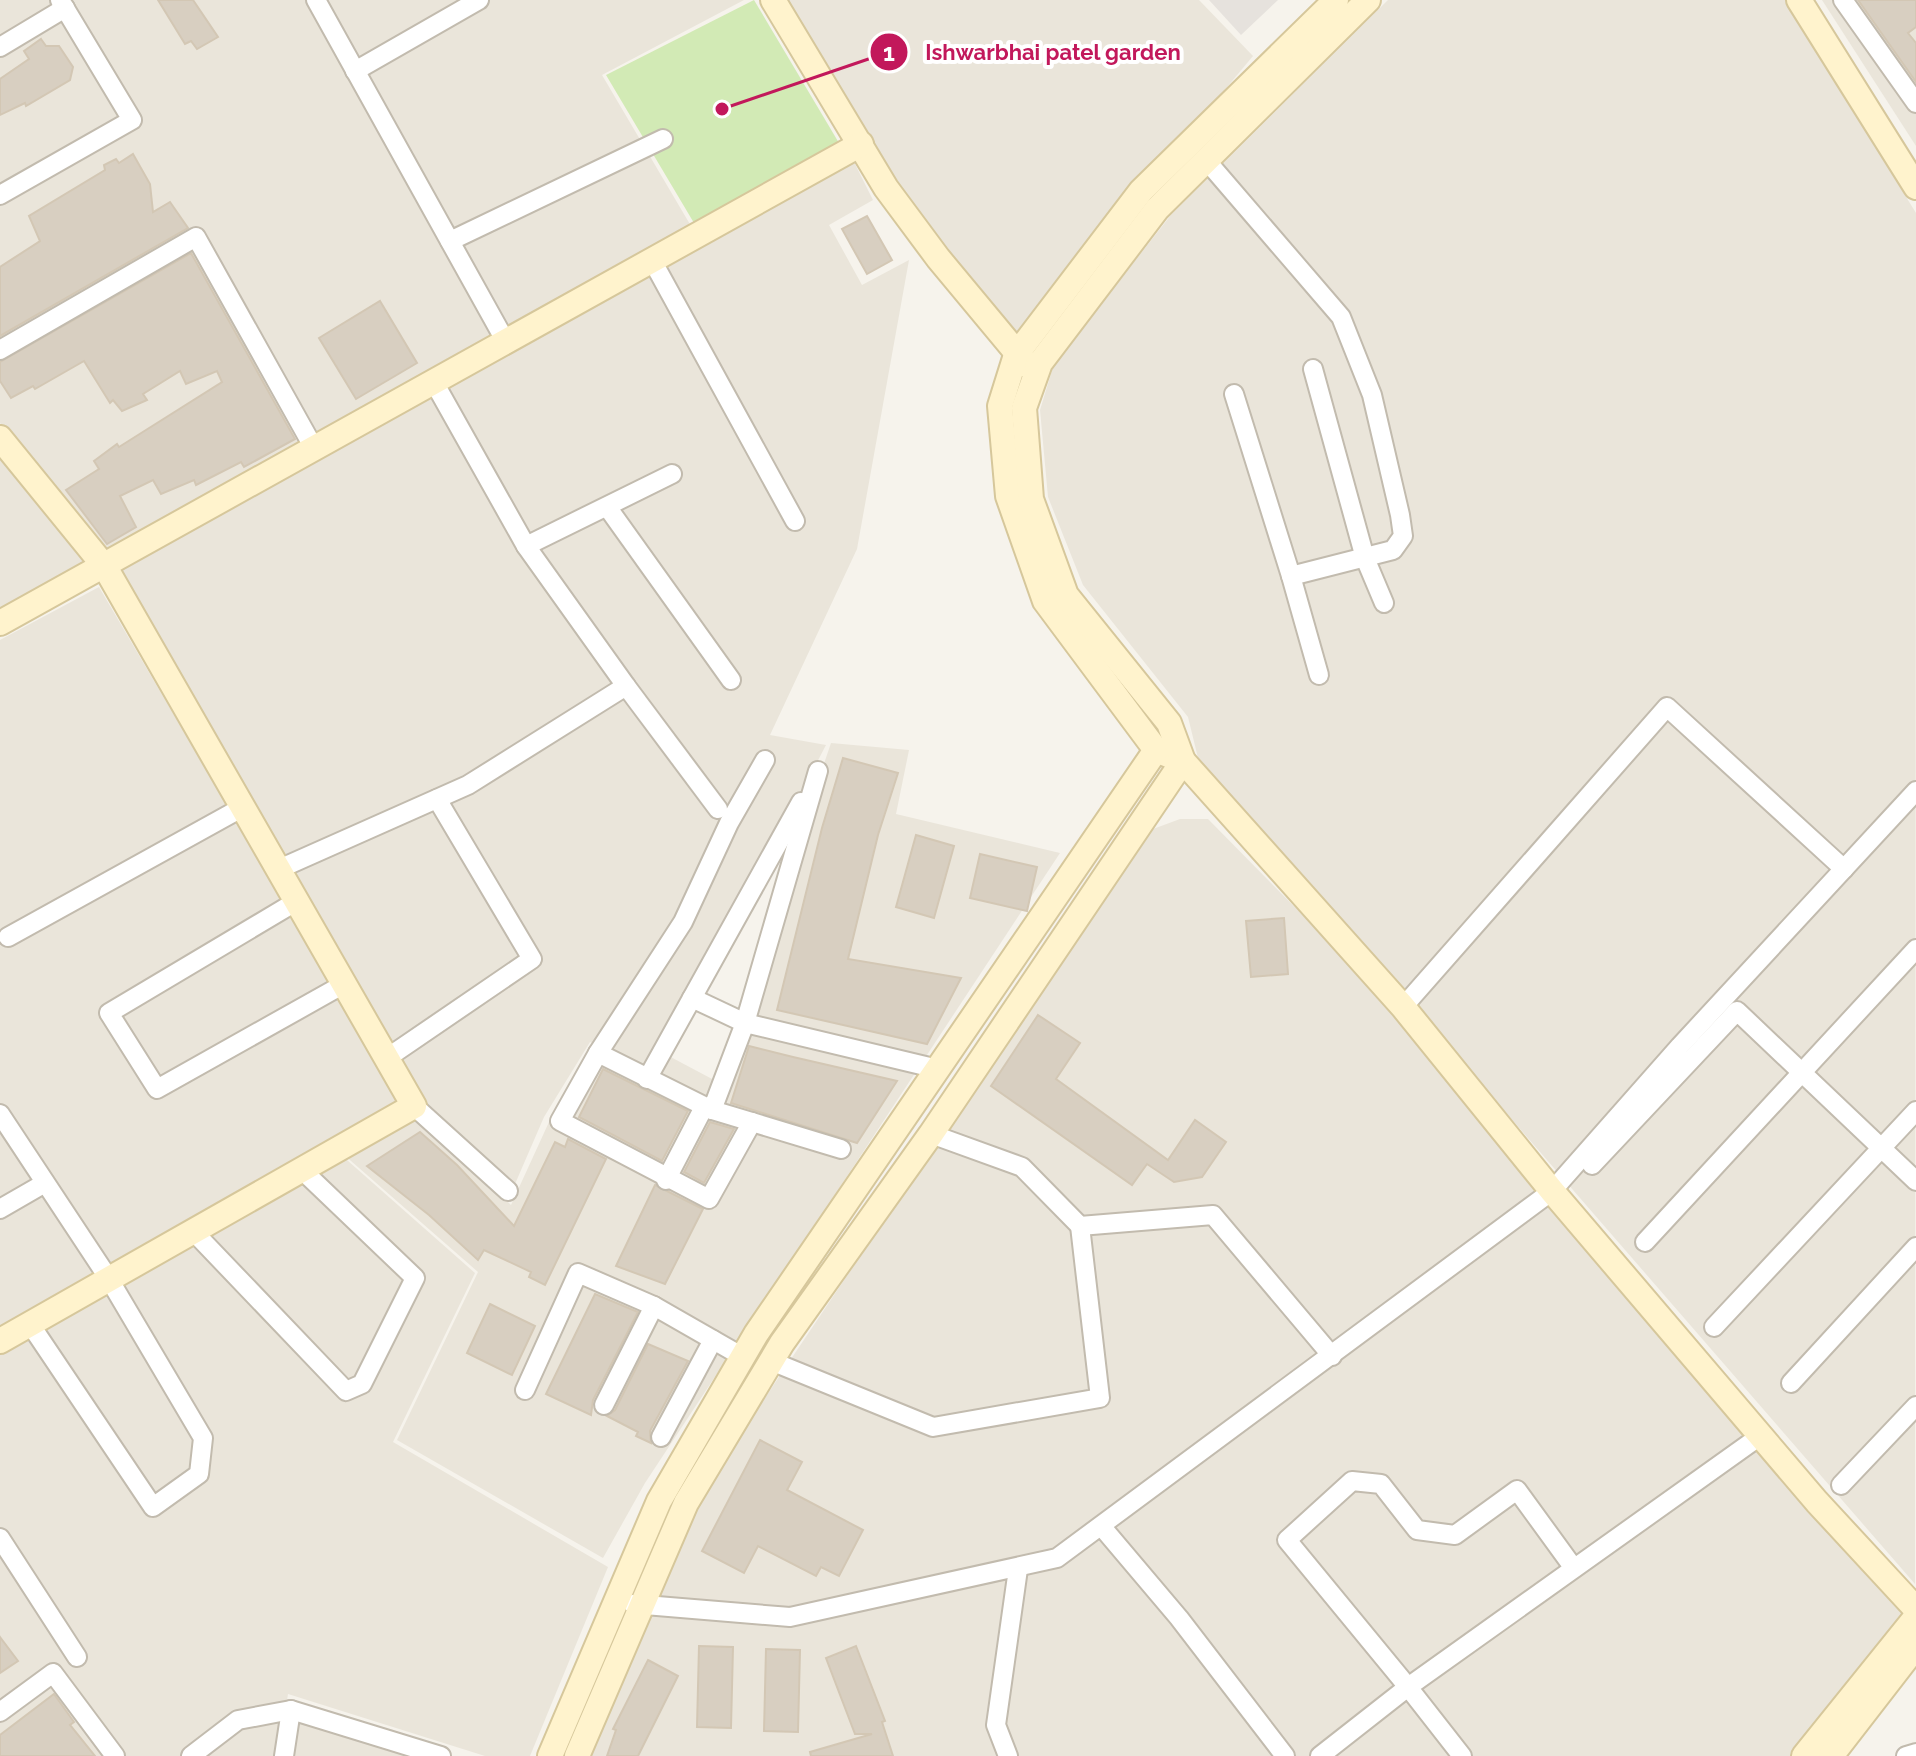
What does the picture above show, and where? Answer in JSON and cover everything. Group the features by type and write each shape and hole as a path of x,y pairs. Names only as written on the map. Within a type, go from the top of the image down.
{"street":[{"path":"316,0 507,344"},
{"path":"355,71 479,0"},
{"path":"773,0 886,188 1016,355 1036,373"},
{"path":"1183,761 1156,750 1045,601 1008,496 1000,406 1016,355 1141,191 1336,0"},
{"path":"1368,0 1157,209 1040,363 1024,408 1031,499 1066,595 1169,723 1183,761 1403,1007 1552,1191 1760,1436 1916,1609"},
{"path":"1799,0 1915,183"},
{"path":"1843,0 1916,103"},
{"path":"0,47 62,4 132,120 0,195"},
{"path":"450,241 663,139"},
{"path":"0,623 507,344 861,144"},
{"path":"1206,160 1341,317 1372,395 1403,536 1393,550 1291,576"},
{"path":"0,350 196,237 315,450"},
{"path":"653,262 795,521"},
{"path":"1313,369 1365,558 1384,603"},
{"path":"435,384 526,546 718,809"},
{"path":"1234,394 1319,675"},
{"path":"0,438 105,567 414,1106 508,1191"},
{"path":"526,546 672,474"},
{"path":"608,508 731,680"},
{"path":"279,869 468,785 626,686"},
{"path":"1403,1007 1667,707 1844,869"},
{"path":"577,1756 630,1603 659,1501 743,1357 1156,750"},
{"path":"752,1122 709,1199 666,1180 560,1121 598,1053 683,922 729,823 765,760"},
{"path":"550,1756 630,1603 771,1361 931,1134 1183,761"},
{"path":"647,1079 818,771 745,1023 708,1108 666,1180"},
{"path":"630,1603 790,1617 1057,1558 1552,1191 1916,791"},
{"path":"387,1058 532,959 437,799"},
{"path":"8,937 243,807"},
{"path":"297,901 109,1013 157,1089 344,984"},
{"path":"1645,1242 1916,949"},
{"path":"692,998 745,1023 938,1069"},
{"path":"1592,1165 1737,1011 1916,1181"},
{"path":"598,1053 708,1108 841,1149"},
{"path":"0,1341 414,1106"},
{"path":"1714,1327 1916,1111"},
{"path":"0,1114 109,1279 203,1438 199,1474 153,1507 30,1324"},
{"path":"771,1361 933,1427 1100,1398 1080,1226 1022,1167 931,1134"},
{"path":"193,1231 346,1391 362,1384 415,1278 302,1170"},
{"path":"0,1209 45,1183"},
{"path":"1080,1226 1213,1215 1332,1356"},
{"path":"1791,1383 1916,1247"},
{"path":"525,1390 578,1273 654,1306 743,1357"},
{"path":"604,1405 654,1306"},
{"path":"661,1437 713,1340"},
{"path":"1841,1485 1916,1406"},
{"path":"1320,1756 1408,1687 1573,1567 1760,1436"},
{"path":"1462,1756 1287,1540 1352,1481 1381,1484 1417,1530 1455,1535 1517,1490 1573,1567"},
{"path":"1102,1527 1179,1618 1285,1756"},
{"path":"0,1538 77,1657"},
{"path":"1008,1756 996,1725 1018,1569"},
{"path":"1804,1756 1916,1617"},
{"path":"1831,1756 1916,1646"},
{"path":"0,1712 53,1673 115,1756"},
{"path":"191,1756 238,1720 291,1710 441,1756"},
{"path":"284,1756 291,1710"},
{"path":"1906,1756 1916,1753"}],"shaded area":[{"path":"0,0 744,0 602,75 691,226 107,555 0,423"},
{"path":"780,0 1199,0 1253,56 1013,343 890,185"},
{"path":"1209,0 1278,0 1241,35"},
{"path":"1388,0 1785,0 1916,213 1915,1584 1198,758 1188,717 1083,585 1048,497 1040,410 1054,364 1171,215"},
{"path":"1822,0 1916,0 1916,146"},
{"path":"852,158 873,200 829,225 862,285 909,260 857,549 770,735 826,745 665,1054 714,1080 707,1097 590,1042 544,1117 515,1184 420,1100 113,569"},
{"path":"0,447 95,567 0,619"},
{"path":"99,587 400,1101 0,1332 0,640"},
{"path":"831,743 909,750 896,814 1060,853 645,1483 603,1558 397,1440 478,1272 343,1154 412,1112 511,1205 549,1122 593,1046 710,1100"},
{"path":"1180,819 1208,819 1396,1010 1908,1612 1791,1756 586,1756 695,1502 1145,832"},
{"path":"339,1153 475,1273 393,1442 608,1567 530,1756 485,1756 288,1694 278,1756 0,1756 0,1349"},
{"path":"298,1720 411,1756 293,1756"}],"green space":[{"path":"754,0 839,143 694,223 606,75"}],"building":[{"path":"158,0 193,0 218,37 197,49 191,41 185,44"},
{"path":"1858,0 1916,0 1916,27 1908,33 1916,43 1916,82"},
{"path":"41,39 46,46 59,46 73,67 70,80 26,106 25,103 0,115 0,79 29,59 24,51"},
{"path":"133,154 150,184 153,212 170,202 188,228 0,336 0,267 40,241 29,216 105,170 104,165 116,159 119,163"},
{"path":"867,216 892,260 867,274 842,229"},
{"path":"191,253 295,439 244,467 241,462 196,485 194,480 161,494 153,480 120,496 136,527 107,544 66,490 99,469 94,461 117,444 119,447 222,382 217,371 186,384 180,371 143,394 147,400 122,411 113,400 110,403 84,361 35,389 33,386 11,398 0,381 0,362"},
{"path":"380,301 417,363 356,399 319,338"},
{"path":"843,758 898,773 878,835 848,959 961,978 927,1044 777,1010 822,828"},
{"path":"916,835 954,846 934,918 896,907"},
{"path":"980,854 1037,867 1027,911 970,898"},
{"path":"1284,918 1288,974 1251,977 1246,921"},
{"path":"1038,1015 1080,1043 1056,1079 1168,1160 1195,1120 1226,1142 1202,1177 1174,1182 1147,1164 1132,1185 991,1086"},
{"path":"749,1046 897,1081 857,1143 731,1103"},
{"path":"603,1069 688,1111 662,1161 579,1117"},
{"path":"710,1122 734,1129 704,1183 684,1172"},
{"path":"420,1132 457,1165 514,1226 555,1142 565,1147 568,1139 606,1159 545,1285 529,1277 531,1272 484,1250 478,1260 429,1215 367,1166"},
{"path":"655,1185 703,1209 665,1284 616,1266"},
{"path":"595,1294 638,1312 593,1400 591,1415 546,1394"},
{"path":"490,1304 535,1326 512,1375 467,1353"},
{"path":"648,1344 688,1361 650,1431 651,1443 636,1436 638,1432 607,1416 615,1410"},
{"path":"760,1440 802,1462 787,1490 863,1530 839,1576 821,1567 816,1576 758,1546 744,1573 702,1551"},
{"path":"0,1637 18,1661 0,1673"},
{"path":"699,1646 733,1647 731,1728 697,1727"},
{"path":"856,1646 885,1721 882,1722 893,1756 811,1756 810,1752 872,1734 855,1734 826,1658"},
{"path":"766,1649 800,1650 798,1732 764,1731"},
{"path":"648,1660 678,1676 638,1756 607,1756 616,1730 613,1729"},
{"path":"54,1694 74,1722 70,1725 95,1756 0,1756 0,1735"}],"place":[{"name":"Ishwarbhai patel garden","path":"722,109"}]}
